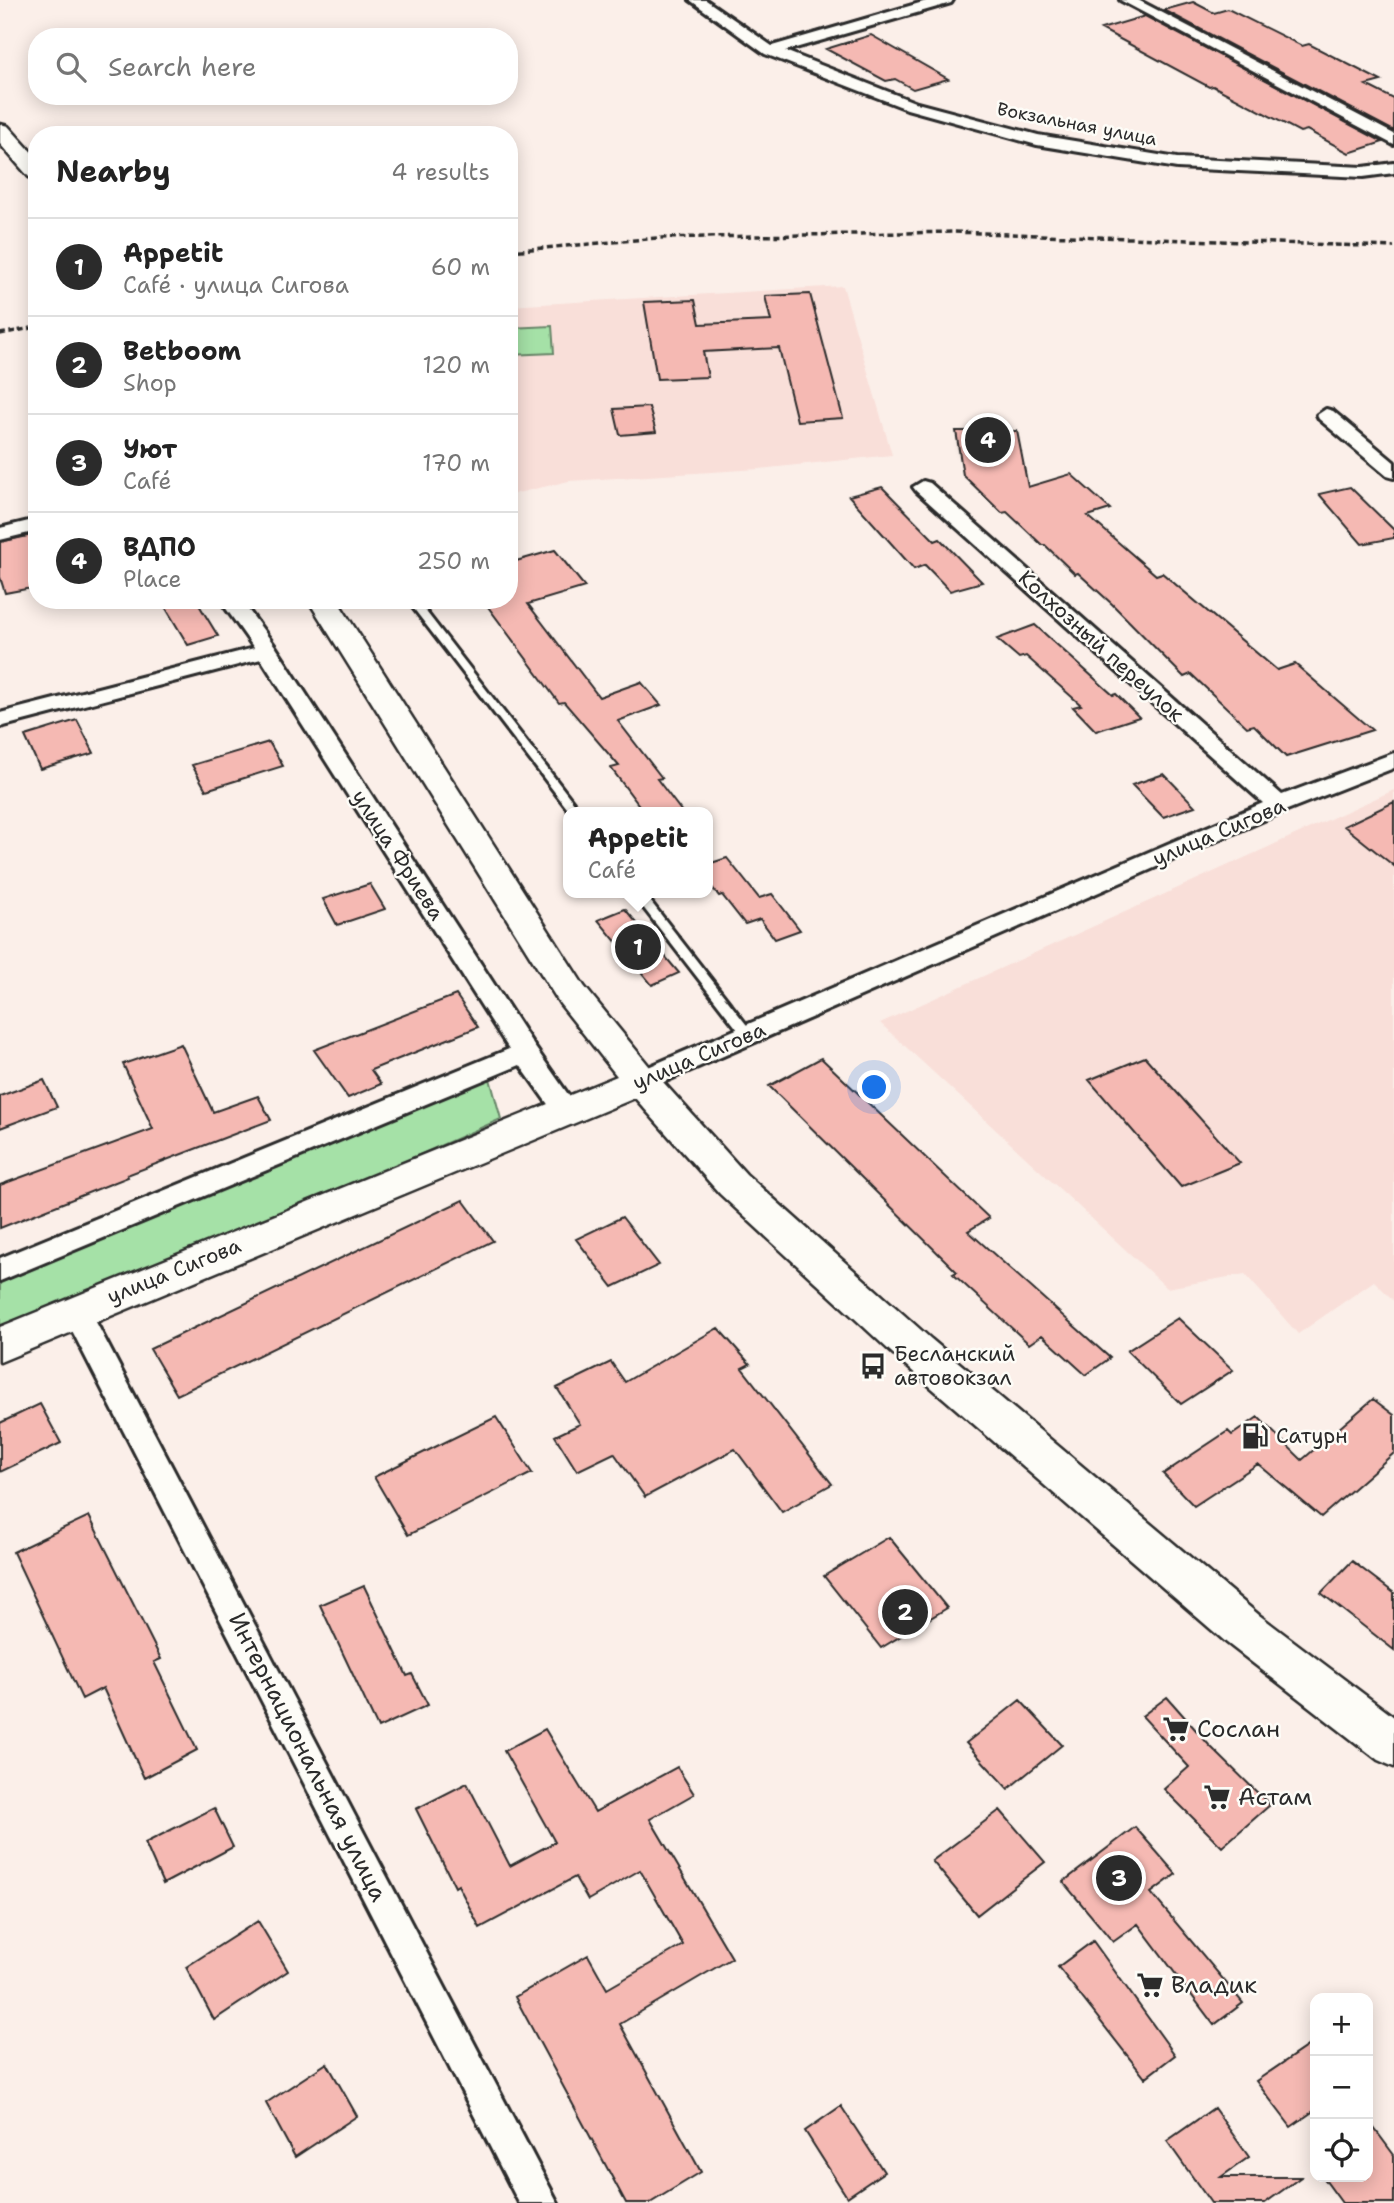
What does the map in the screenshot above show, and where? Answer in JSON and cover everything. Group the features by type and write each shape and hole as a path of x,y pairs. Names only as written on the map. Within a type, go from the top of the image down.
{"main road":[{"path":"0,131 28,162"},
{"path":"328,609 572,995 641,1081 733,1184 917,1351 1243,1629 1394,1745"},
{"name":"улица Сигова","path":"0,1345 76,1311 641,1081"}],"street":[{"name":"Вокзальная улица","path":"697,0 770,51 912,106 1037,140 1177,163 1363,172 1394,168"},
{"path":"770,51 946,0"},
{"path":"1127,0 1394,140"},
{"path":"1326,415 1394,472"},
{"name":"Колхозный переулок","path":"923,487 1279,806"},
{"path":"0,534 28,528"},
{"name":"улица Фриева","path":"237,609 267,651 525,1053 566,1110"},
{"path":"0,720 267,651"},
{"name":"улица Сигова","path":"641,1081 1279,806 1394,760"},
{"path":"0,1270 525,1053"},
{"name":"Интернациональная улица","path":"76,1311 539,2203"}],"lane":[{"path":"419,609 572,807"},
{"path":"642,898 749,1036"}],"shaded area":[{"path":"843,286 892,455 759,469 569,481 518,493 518,305"},
{"path":"1394,790 1394,1301 1374,1281 1298,1334 1245,1274 1167,1288 880,1023"}],"green space":[{"path":"552,326 554,353 518,355 518,328"},
{"path":"489,1075 501,1119 0,1339 0,1279"}],"building":[{"path":"1193,2 1214,13 1228,9 1302,46 1309,44 1381,81 1366,85 1394,99 1394,131 1164,10"},
{"path":"1145,16 1383,142 1349,153 1307,130 1300,132 1213,86 1209,87 1101,29"},
{"path":"871,35 948,79 913,89 895,79 886,81 826,49"},
{"path":"810,294 843,418 797,421 779,348 703,352 708,377 657,379 644,302 695,300 700,324 771,321 765,296"},
{"path":"649,407 656,432 620,435 614,409"},
{"path":"956,431 1017,431 1028,487 1071,474 1110,509 1088,516 1156,575 1162,573 1277,670 1295,664 1372,730 1286,757 1254,725 1247,727 1191,674 1184,677 1112,604 1007,512 1002,513 963,475"},
{"path":"882,487 935,541 940,539 982,582 950,591 925,565 914,569 849,496"},
{"path":"1350,487 1394,530 1394,538 1362,544 1319,494"},
{"path":"28,536 28,589 5,593 0,577 0,542"},
{"path":"555,550 585,587 528,604 599,697 641,682 661,705 618,721 662,778 657,779 678,807 640,807 611,768 619,766 564,702 559,703 490,609 518,609 518,560"},
{"path":"166,609 202,609 218,636 188,645"},
{"path":"1035,625 1139,717 1096,731 1073,707 1081,705 1026,656 1019,658 997,639"},
{"path":"77,720 94,753 40,769 25,736"},
{"path":"269,742 283,766 206,790 192,765"},
{"path":"1164,774 1195,806 1163,817 1132,785"},
{"path":"1394,802 1394,866 1344,826"},
{"path":"727,858 759,898 772,894 800,930 775,939 760,919 745,924 722,895 719,896 713,888 713,862"},
{"path":"370,884 385,909 337,925 323,899"},
{"path":"625,909 679,973 652,985 598,920"},
{"path":"456,995 478,1027 371,1070 381,1084 348,1098 314,1050"},
{"path":"181,1044 213,1112 258,1096 271,1120 127,1175 128,1177 0,1228 0,1185 153,1129 123,1064"},
{"path":"1145,1057 1240,1163 1181,1187 1089,1080"},
{"path":"821,1058 989,1218 968,1231 1110,1358 1086,1375 1042,1335 1029,1344 953,1274 957,1272 769,1086"},
{"path":"44,1080 57,1107 0,1128 0,1096"},
{"path":"463,1200 493,1241 177,1395 150,1349"},
{"path":"622,1217 659,1265 613,1287 576,1239"},
{"path":"1178,1318 1233,1370 1181,1404 1127,1351"},
{"path":"718,1328 750,1364 742,1368 832,1484 782,1512 735,1449 645,1497 614,1453 577,1471 555,1436 580,1424 557,1388 611,1362 625,1382"},
{"path":"1373,1399 1394,1415 1394,1453 1321,1517 1258,1464 1194,1506 1163,1474 1228,1431 1232,1435 1258,1417 1302,1460"},
{"path":"40,1404 61,1443 0,1472 0,1423"},
{"path":"496,1417 532,1473 408,1535 374,1477"},
{"path":"89,1516 161,1659 154,1662 197,1750 144,1778 103,1688 82,1699 13,1552"},
{"path":"889,1537 947,1608 881,1648 824,1576"},
{"path":"1352,1561 1394,1593 1394,1650 1321,1593"},
{"path":"364,1586 407,1676 412,1674 428,1705 378,1728 320,1605"},
{"name":"Астам","path":"1167,1697 1209,1745 1270,1805 1222,1847 1164,1789 1189,1767 1142,1716"},
{"path":"1020,1700 1062,1745 1008,1789 966,1743"},
{"path":"545,1729 595,1812 677,1767 694,1794 650,1819 732,1958 620,2024 701,2172 650,2203 626,2203 515,1997 588,1955 607,1989 683,1945 640,1870 588,1900 575,1877 480,1928 458,1885 455,1887 416,1809 467,1783 510,1866 555,1842 504,1751"},
{"path":"214,1808 233,1847 163,1884 145,1843"},
{"path":"1000,1810 1045,1862 977,1915 932,1861"},
{"path":"1135,1827 1176,1874 1151,1893 1243,2003 1214,2025 1138,1924 1113,1942 1063,1882"},
{"path":"258,1921 288,1971 214,2020 186,1967"},
{"path":"1093,1941 1175,2055 1145,2078 1058,1967"},
{"path":"1310,2044 1310,2114 1291,2127 1256,2081"},
{"path":"327,2063 357,2116 295,2157 266,2103"},
{"path":"841,2106 884,2172 847,2197 805,2131"},
{"path":"1214,2108 1249,2157 1221,2177 1301,2177 1265,2203 1211,2203 1167,2141"},
{"path":"1373,2127 1394,2155 1394,2203 1342,2203 1327,2182 1373,2182"}],"railway":[{"path":"518,250 658,238 952,232 1394,247"},
{"path":"0,334 28,329"}],"place":[{"name":"ВДПО","path":"988,440"},
{"name":"Appetit","path":"638,947"},
{"name":"Бесланский автовокзал","path":"873,1366"},
{"name":"Сатурн","path":"1255,1436"},
{"name":"Betboom","path":"905,1612"},
{"name":"Сослан","path":"1176,1729"},
{"name":"Астам","path":"1217,1797"},
{"name":"Уют","path":"1119,1878"},
{"name":"Владик","path":"1150,1985"}]}
